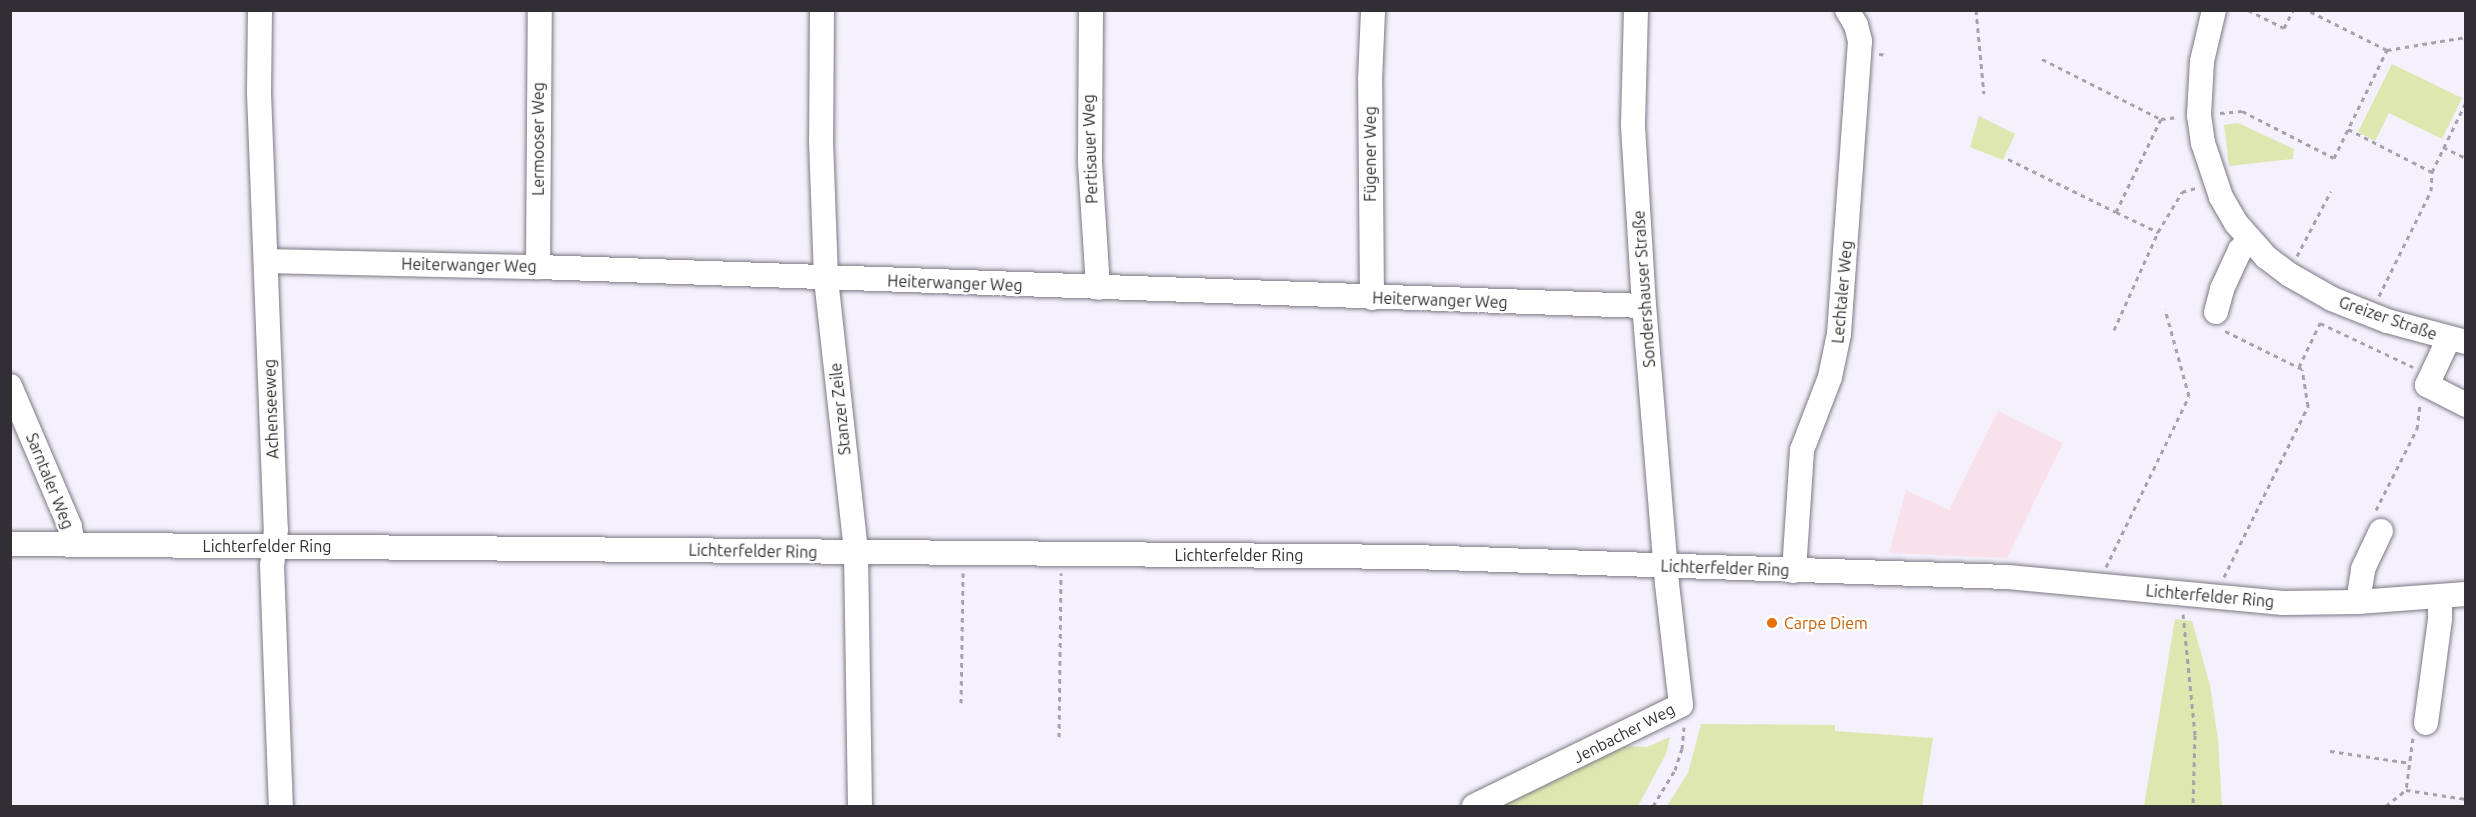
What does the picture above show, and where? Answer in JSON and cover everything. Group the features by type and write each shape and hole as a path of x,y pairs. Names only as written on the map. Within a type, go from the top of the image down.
{"street":[{"name":"Achenseeweg","path":"260,10 259,93 276,529 272,576 281,807"},
{"name":"Lermooser Weg","path":"538,267 540,10"},
{"name":"Stanzer Zeile","path":"822,10 821,141 826,279 856,552 860,807"},
{"name":"Pertisauer Weg","path":"1091,10 1090,163 1098,288"},
{"name":"Fügener Weg","path":"1372,298 1370,80 1373,10"},
{"name":"Sondershauser Straße","path":"1635,10 1633,124 1644,306 1666,566"},
{"name":"Lechtaler Weg","path":"1794,571 1802,450 1830,377 1839,334 1860,41 1856,25 1847,10"},
{"name":"Greizer Straße","path":"2214,10 2202,61 2199,115 2203,143 2221,197 2250,240 2266,257 2288,274 2332,299 2387,321 2457,340"},
{"path":"2218,320 2222,289 2240,250 2250,240"},
{"name":"Heiterwanger Weg","path":"266,261 538,267 826,279 1644,306"},
{"path":"2457,340 2429,380 2466,405"},
{"name":"Sarntaler Weg","path":"10,386 70,527 73,544"},
{"path":"2358,602 2363,569 2378,522"},
{"name":"Lichterfelder Ring","path":"10,544 1414,557 2008,577 2252,601 2358,602 2466,594"},
{"name":"Jenbacher Weg","path":"1474,807 1681,705 1666,566"},
{"path":"2420,728 2440,619 2440,596"}],"path":[{"path":"1976,10 1984,94"},
{"path":"2248,10 2284,28 2293,10"},
{"path":"2307,10 2387,50 2466,37"},
{"path":"2042,59 2161,119 2242,111 2334,158 2387,50"},
{"path":"2375,304 2431,192 2432,172 2466,102"},
{"path":"2116,212 2161,119"},
{"path":"2348,129 2432,172"},
{"path":"2443,147 2466,158"},
{"path":"2008,159 2158,232"},
{"path":"2114,330 2158,232 2182,192 2201,187"},
{"path":"2288,274 2331,191"},
{"path":"2299,367 2332,299"},
{"path":"2104,571 2189,396 2165,309"},
{"path":"2218,320 2302,369 2308,406 2221,585"},
{"path":"2320,322 2429,380 2420,397 2417,429 2378,522"},
{"path":"2308,333 2314,336"},
{"path":"961,703 963,571"},
{"path":"1059,737 1061,571"},
{"path":"2182,616 2194,735 2193,807"},
{"path":"1653,807 1675,770 1682,749 1684,716 1681,705"},
{"path":"2386,807 2406,790 2410,763 2420,728"},
{"path":"2330,751 2410,763"},
{"path":"2406,790 2466,799"}],"shaded area":[{"path":"1998,411 2063,443 2007,558 1889,553 1906,490 1949,510"}],"green space":[{"path":"2392,64 2462,98 2442,139 2389,113 2375,141 2358,132"},
{"path":"1979,116 2015,134 2003,160 1970,147"},
{"path":"2238,123 2294,149 2293,159 2229,166 2224,125"},
{"path":"2175,619 2192,621 2210,685 2218,740 2222,806 2144,806"},
{"path":"1701,724 1835,725 1835,731 1933,738 1922,806 1667,806 1688,773"},
{"path":"1670,737 1666,754 1638,806 1500,806 1625,746 1647,747"}],"place":[{"name":"Carpe Diem","path":"1772,623"}]}
